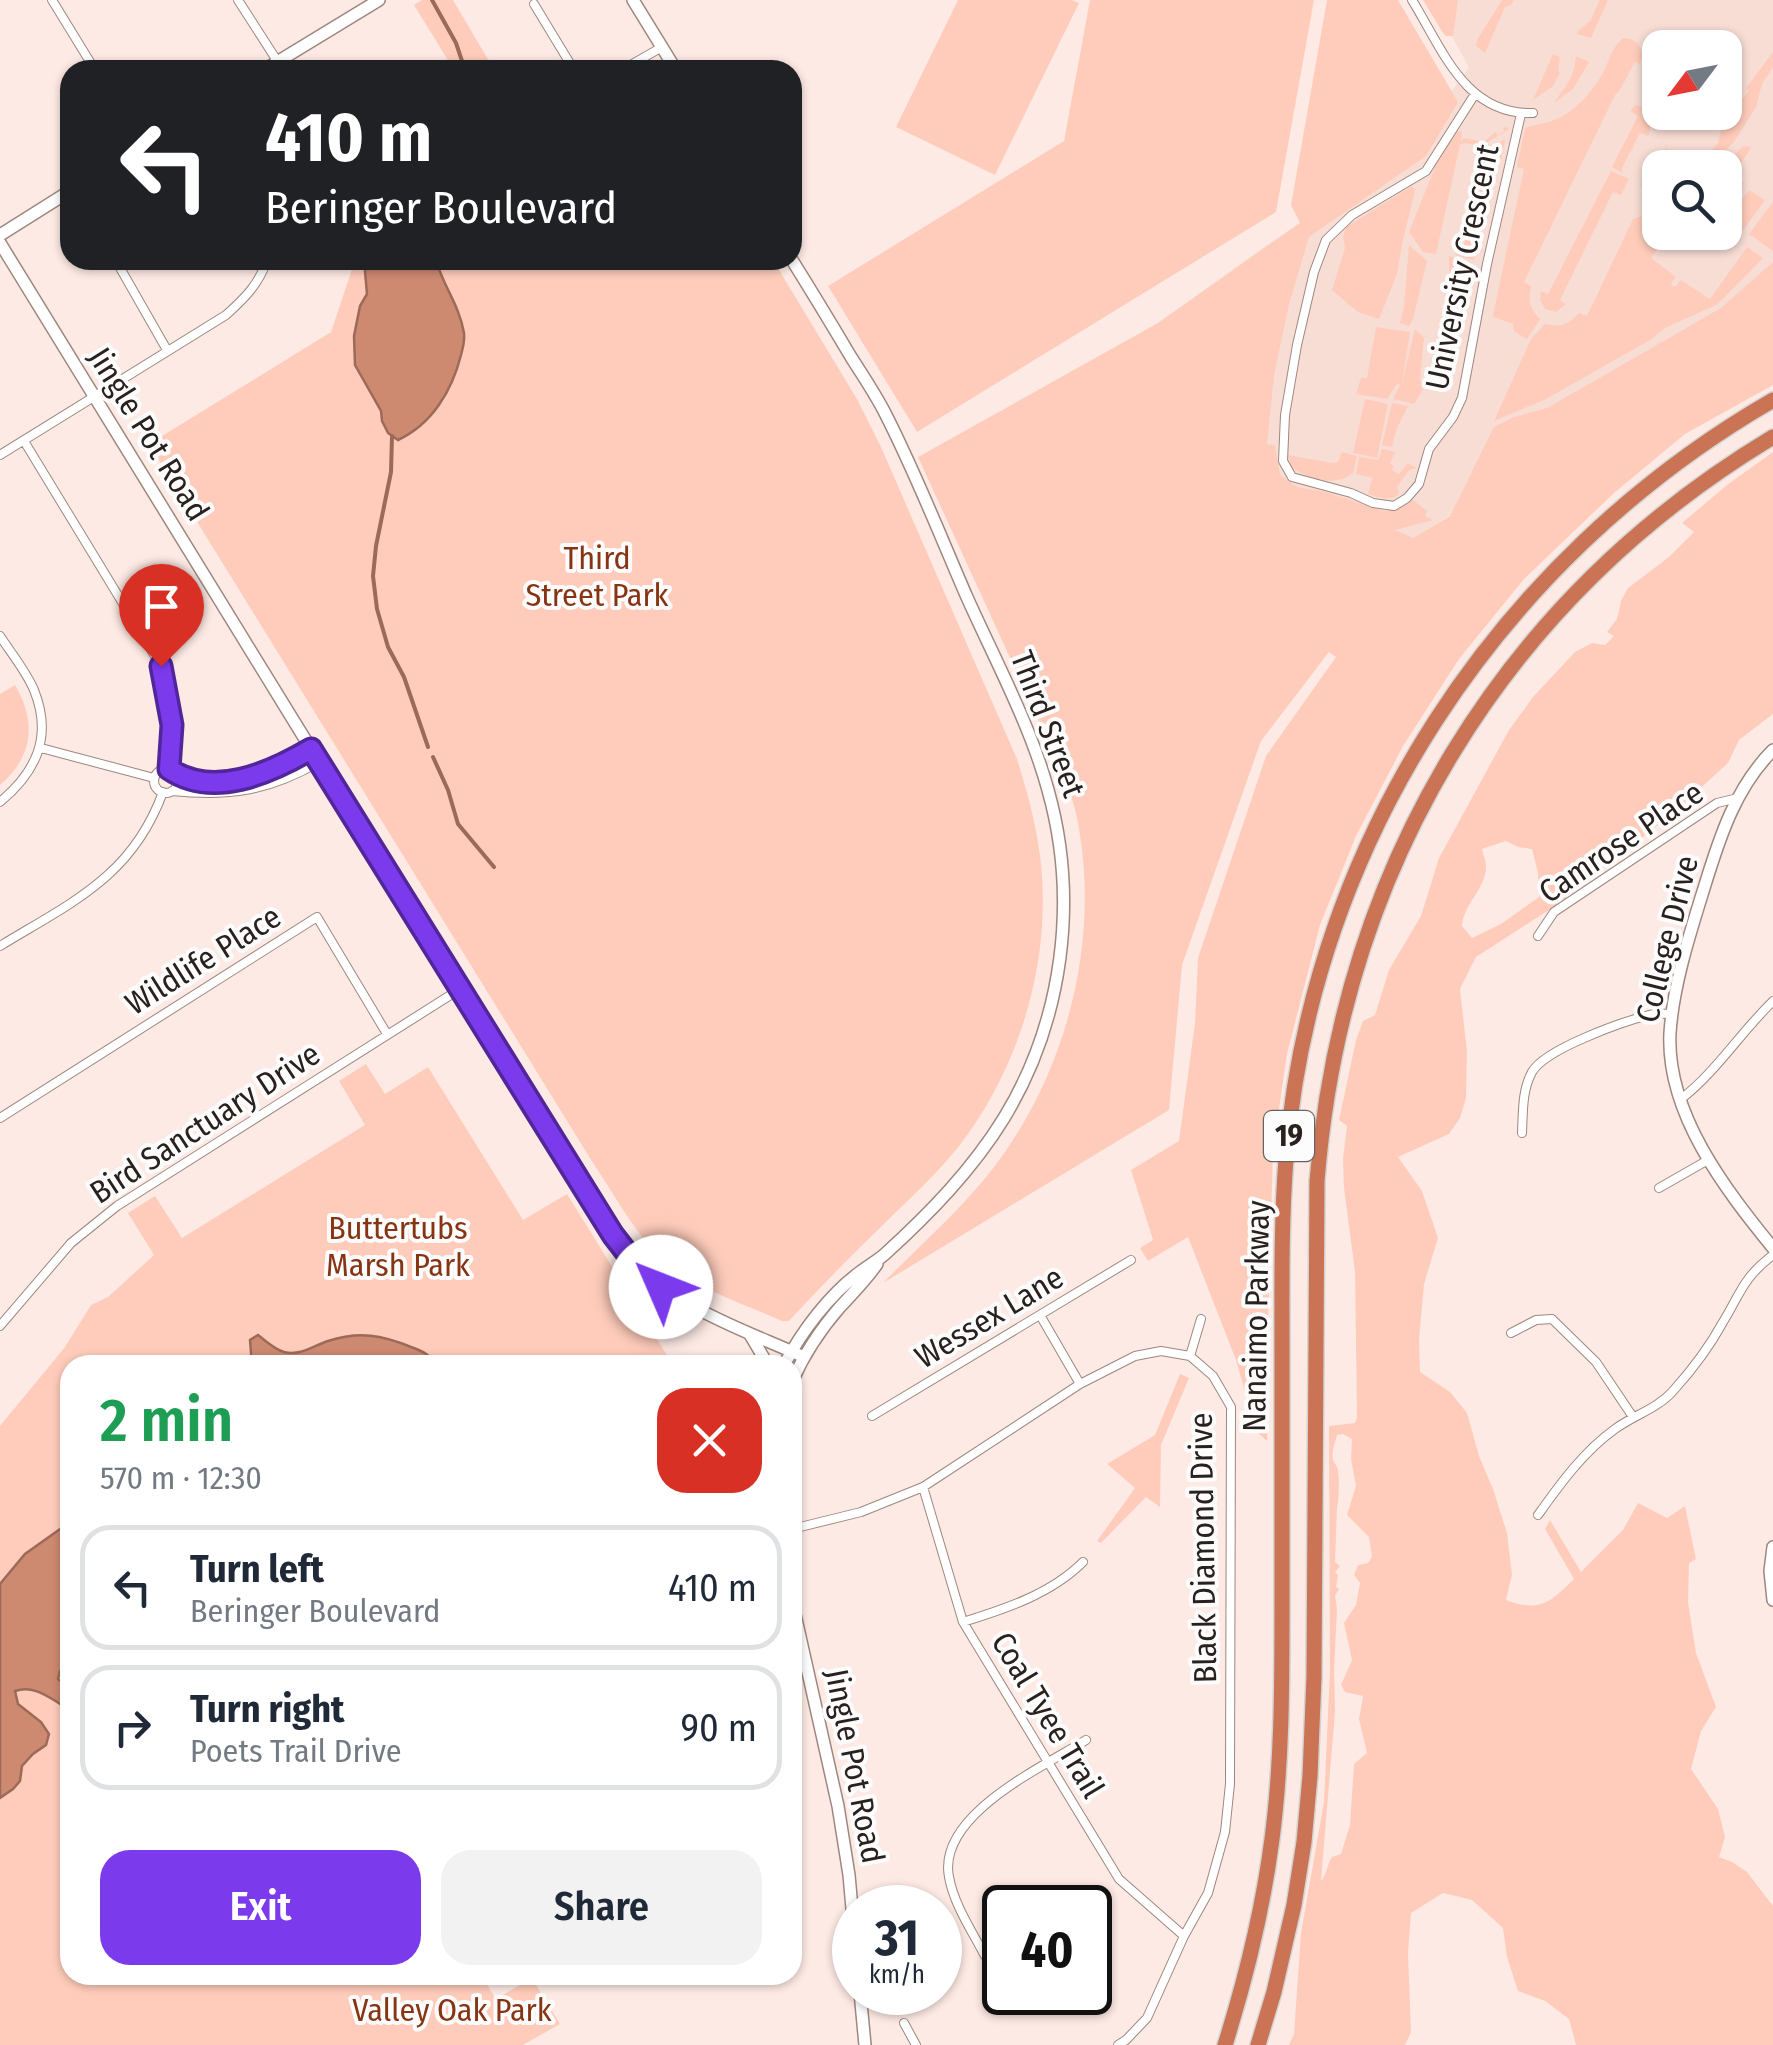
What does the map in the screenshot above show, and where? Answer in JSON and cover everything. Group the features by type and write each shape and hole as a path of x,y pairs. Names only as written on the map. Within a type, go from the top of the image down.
{"highway":[{"name":"Nanaimo Parkway","path":"1225,2045 1263,1894 1277,1788 1282,1688 1285,1177 1304,1039 1336,925 1369,841 1410,762 1452,694 1506,623 1567,556 1632,497 1704,442 1773,400"},
{"name":"Nanaimo Parkway","path":"1258,2045 1291,1919 1309,1796 1314,1677 1317,1182 1332,1063 1356,967 1386,883 1424,802 1464,734 1516,662 1562,608 1632,540 1710,478 1773,438"}],"main road":[{"path":"289,60 379,0"},
{"path":"633,0 670,60"},
{"path":"0,235 60,197"},
{"name":"Jingle Pot Road","path":"0,242 613,1235 634,1262 669,1293 800,1355"},
{"name":"Third Street","path":"798,270 885,413 1036,754 1055,818 1062,862 1063,921 1048,1018 1024,1081 1002,1122 951,1189 881,1258 804,1357"},
{"name":"College Drive","path":"1773,750 1753,772 1738,798 1717,848 1672,1014 1670,1039 1681,1098 1708,1160 1773,1251"},
{"name":"Third Street","path":"791,1351 831,1300 858,1273 881,1258"},
{"path":"749,1333 762,1355"},
{"path":"789,1355 791,1351"},
{"path":"802,1361 804,1357"},
{"path":"1773,1547 1773,1600"},
{"name":"Jingle Pot Road","path":"802,1646 841,1822 848,1885"},
{"path":"862,2015 865,2045"}],"street":[{"path":"52,0 89,60"},
{"path":"238,0 276,60"},
{"path":"1412,0 1474,94 1498,109 1534,113"},
{"path":"534,4 568,60"},
{"path":"639,60 662,46"},
{"name":"University Crescent","path":"1474,94 1426,171 1352,215 1326,240 1314,272 1284,415 1282,461 1292,477 1383,506 1394,506 1419,484 1429,449 1462,398 1521,114"},
{"path":"121,270 167,350"},
{"path":"0,456 226,315 248,295 264,270"},
{"path":"0,946 93,889 128,857 167,791 177,786 172,725 161,666 24,440"},
{"path":"0,636 34,689 42,717 41,748 28,774 0,802"},
{"path":"41,748 154,778"},
{"path":"154,778 162,770 196,782 250,777 311,749"},
{"path":"154,778 155,785 167,791 227,793 267,787 318,762"},
{"name":"Camrose Place","path":"1538,936 1554,912 1717,803 1738,798"},
{"name":"Wildlife Place","path":"0,1118 318,917 387,1034"},
{"name":"Bird Sanctuary Drive","path":"0,1326 71,1243 116,1206 460,989"},
{"path":"1681,1098 1696,1087 1773,1001"},
{"path":"1522,1132 1526,1085 1545,1057 1651,1014 1672,1014"},
{"path":"1659,1188 1708,1160"},
{"path":"1538,1515 1606,1436 1651,1409 1675,1389 1719,1330 1743,1284 1773,1251"},
{"name":"Wessex Lane","path":"872,1416 1131,1260"},
{"path":"1040,1314 1080,1384"},
{"path":"1510,1333 1536,1320 1552,1319 1596,1362 1633,1417"},
{"path":"802,1527 861,1512 924,1488 1080,1384 1135,1356 1160,1351 1190,1356 1201,1320"},
{"name":"Black Diamond Drive","path":"1118,2045 1148,2018 1184,1936 1208,1893 1224,1832 1230,1784 1232,1407 1212,1376 1190,1356"},
{"name":"Coal Tyee Trail","path":"924,1488 963,1622 1118,1879 1184,1936"},
{"path":"963,1622 1002,1610 1066,1579 1083,1562"},
{"path":"982,1952 956,1900 948,1874 950,1853 959,1831 999,1792 1086,1740"},
{"path":"904,2023 916,2045"}],"shaded area":[{"path":"1431,0 1773,0 1773,314 1322,595 1158,323 1411,148 1469,67"},
{"path":"365,270 440,270 464,333 457,368 446,393 431,416 398,440 388,433 381,411 355,365 354,336 360,306 367,294"},
{"path":"258,1335 290,1353 360,1335 400,1343 426,1355 251,1355 250,1340"},
{"path":"60,1529 60,1704 34,1690 15,1691 18,1704 41,1722 49,1734 46,1745 22,1766 20,1781 0,1798 0,1584 25,1554"}],"green space":[{"path":"422,0 453,0 488,60 448,60 414,5"},
{"path":"958,0 1079,3 995,175 896,127"},
{"path":"1090,0 1314,0 1276,212 917,432 828,286 1064,141"},
{"path":"1327,0 1398,0 1458,102 1426,156 1309,237 1289,304 1274,376 1267,444 1275,445 1280,475 1297,487 1384,511 1398,509 1413,500 1433,520 1395,530 1413,538 1450,516 1494,427 1547,408 1721,308 1773,262 1773,385 1685,434 1614,493 1524,579 1459,659 1403,746 1356,836 1320,925 1287,1054 1273,1150 1267,1441 1256,1431 1236,1360 1188,1237 1148,1261 1140,1248 1153,1240 1131,1170 1179,1141 1195,1023 1198,958 1266,756 1336,657 1329,652 1261,741 1182,965 1169,1110 883,1283 968,1198 1020,1129 1059,1046 1081,956 1085,910 1083,863 1070,792 918,457 1158,323 1300,223 1291,205"},
{"path":"1423,0 1458,0 1453,36 1443,33"},
{"path":"1502,0 1514,0 1505,7 1485,53 1476,46 1477,40"},
{"path":"1600,0 1608,0 1591,38 1577,34 1590,21"},
{"path":"1623,38 1633,40 1642,54 1640,64 1635,62 1615,95 1524,282 1531,286 1530,304 1540,319 1527,339 1514,331 1513,324 1493,317 1524,169 1517,167 1525,128 1558,118 1580,103 1603,73"},
{"path":"1773,52 1773,67 1742,129 1742,99 1749,91 1746,88"},
{"path":"1553,54 1560,57 1560,73 1553,86 1533,100"},
{"path":"1576,56 1589,62 1573,89 1554,103 1571,77"},
{"path":"1635,105 1642,107 1642,130 1649,133 1640,133 1623,173 1612,167 1638,116 1630,111"},
{"path":"1506,127 1509,129 1482,146 1460,145 1436,254 1423,252 1409,232 1436,165 1455,132 1462,131 1461,142 1464,138 1483,142"},
{"path":"1721,130 1742,130 1726,150 1712,150"},
{"path":"1505,139 1485,205 1474,203 1483,163 1479,156"},
{"path":"1751,148 1742,162 1739,150"},
{"path":"1611,171 1629,179 1621,195 1613,192 1560,300 1566,304 1556,312 1545,309 1541,291 1548,294"},
{"path":"1412,186 1415,191 1397,274 1379,319 1358,312 1332,290 1345,248 1346,227"},
{"path":"1749,190 1765,200 1742,230 1742,199"},
{"path":"1773,202 1773,251 1749,234"},
{"path":"1473,211 1483,212 1475,245 1483,252 1476,251 1474,260 1455,255 1456,251 1462,252"},
{"path":"1642,216 1642,250 1656,250 1651,258 1676,277 1671,283 1673,287 1681,280 1710,299 1747,247 1763,258 1718,304 1665,328 1544,400 1494,421 1531,339 1545,324 1564,324 1579,313 1587,316 1633,219"},
{"path":"1409,245 1427,261 1409,326 1400,323"},
{"path":"1449,256 1472,263 1459,325 1454,324 1453,316 1462,276 1449,271"},
{"name":"Third Street Park","path":"352,270 779,270 857,399 881,447 1017,759 1040,856 1042,933 1028,1008 1016,1045 981,1114 927,1182 789,1321 695,1282 669,1265 637,1230 149,444 331,332"},
{"path":"1376,327 1410,332 1402,383 1415,329 1424,338 1420,380 1424,388 1414,404 1393,399 1400,385 1397,384 1387,399 1356,394 1361,378 1367,378"},
{"path":"1452,333 1462,338 1458,341 1447,392 1427,383 1428,377 1440,380"},
{"path":"1365,399 1388,404 1377,458 1353,453"},
{"path":"1392,403 1408,406 1392,447 1382,445"},
{"path":"1382,449 1395,452 1390,464 1399,474 1408,463 1417,468 1409,470 1397,487 1399,494 1388,498 1368,494 1372,478 1356,474 1359,457 1378,460"},
{"path":"1342,452 1357,456 1353,473 1331,481 1298,472 1291,467 1288,455 1332,463 1338,462"},
{"path":"1773,452 1773,714 1739,740 1728,763 1671,815 1555,906 1476,957 1460,989 1467,1052 1466,1098 1460,1118 1449,1134 1398,1157 1422,1191 1438,1238 1424,1284 1420,1372 1450,1392 1467,1413 1507,1533 1512,1575 1506,1600 1527,1605 1544,1603 1574,1579 1545,1529 1550,1520 1581,1572 1623,1530 1638,1503 1667,1518 1685,1506 1696,1559 1689,1563 1688,1602 1696,1653 1716,1707 1701,1731 1691,1769 1718,1809 1725,1837 1719,1857 1747,1872 1773,1906 1773,2045 1576,2045 1569,2019 1545,2001 1518,1991 1503,1928 1472,1900 1443,1893 1411,1913 1411,2032 1405,2045 1289,2045 1294,2034 1301,1933 1324,1802 1330,1671 1329,1426 1355,1423 1357,1417 1355,1272 1344,1188 1347,1126 1339,1120 1356,1040 1363,1021 1375,1015 1389,970 1421,916 1439,858 1509,730 1575,652 1592,643 1605,645 1614,636 1607,632 1617,619 1628,588 1694,532 1682,523","holes":["1506,841 1532,849 1539,897 1501,924 1472,938 1462,926 1485,873 1482,849","1337,1435 1352,1439 1356,1486 1347,1515 1369,1537 1372,1557 1368,1563 1358,1565 1354,1575 1360,1583 1356,1605 1344,1623 1352,1660 1341,1685 1345,1692 1363,1696 1359,1719 1367,1753 1354,1764 1350,1825 1341,1854 1332,1857 1321,1881 1335,1712 1335,1596 1339,1589 1335,1572 1340,1566 1335,1562 1339,1481 1332,1454"]},
{"path":"15,685 27,712 28,738 19,763 0,785 0,694"},
{"name":"Buttertubs Marsh Park","path":"366,1064 385,1094 428,1067 523,1220 567,1194 667,1355 60,1355 60,1985 487,1985 496,1999 520,1985 536,1985 560,2024 523,2045 0,2045 0,1426 65,1347 91,1305 108,1297 154,1255 128,1213 155,1196 182,1238 365,1125 339,1081"},
{"path":"1180,1374 1189,1378 1161,1445 1160,1507 1146,1497 1101,1543 1097,1541 1135,1488 1107,1464 1155,1435"}],"waterway":[{"path":"432,0 462,60"},
{"path":"392,436 391,472 373,576 388,647 404,677 428,747"},
{"path":"433,757 458,824 494,867"}],"route":[{"path":"161,666 172,725 169,769 176,774 196,782 250,777 311,749 613,1235 661,1287"}],"park label":[{"name":"Valley Oak Park","path":"452,2010"}]}
